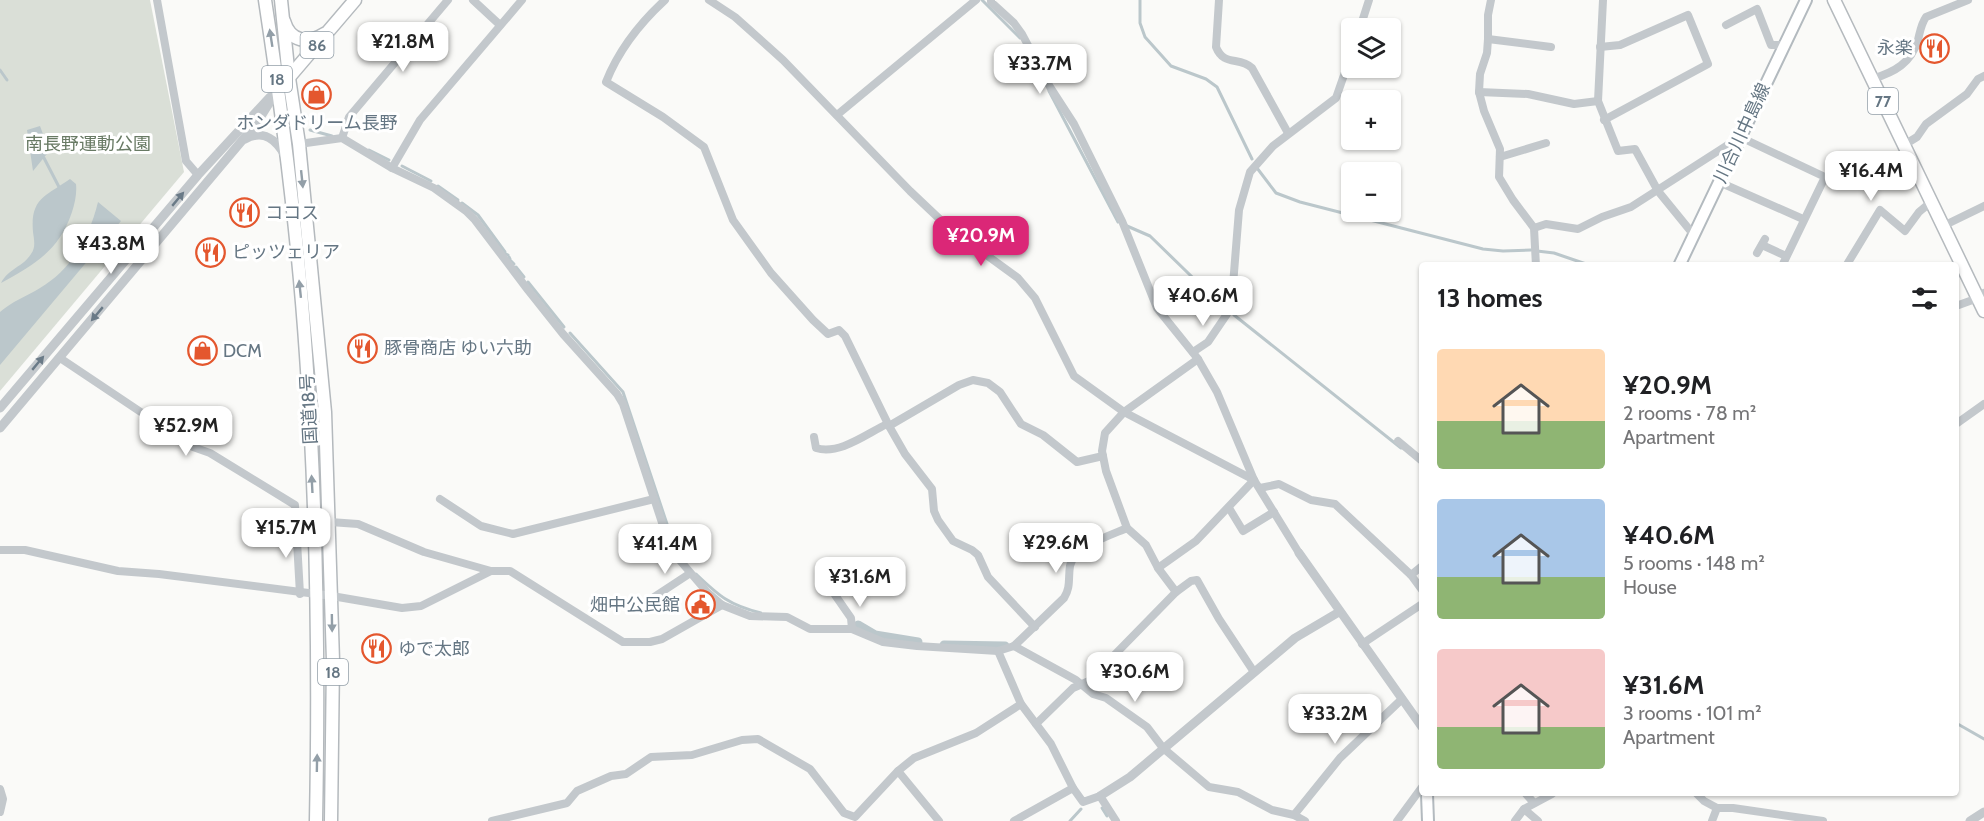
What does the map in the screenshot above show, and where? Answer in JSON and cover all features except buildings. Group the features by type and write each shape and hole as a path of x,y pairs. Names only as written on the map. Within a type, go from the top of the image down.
{"main road":[{"name":"国道18号","path":"265,0 287,159 306,354 317,595 316,821"},
{"name":"国道18号","path":"281,0 299,144 325,412 332,596 331,821"},
{"name":"86","path":"278,89 355,0"},
{"name":"川合川中島線","path":"1680,262 1806,0"},
{"name":"77","path":"1834,0 1931,202 1981,296 1984,311"},
{"path":"283,17 287,30 300,40 314,39 328,31"},
{"path":"1427,796 1428,821"}],"street":[{"path":"158,0 186,161 198,175"},
{"path":"342,138 348,117 448,0"},
{"path":"473,0 501,25"},
{"path":"392,168 420,120 522,0"},
{"path":"665,0 640,24 606,82 663,117 704,147 733,220 771,273 828,334 840,330 845,336 888,425 905,454 932,489 934,511 943,527 953,541 978,555 988,576 1035,627"},
{"path":"709,0 735,17 783,60 948,227 1018,278 1035,298 1074,376 1124,412 1254,480"},
{"path":"837,115 976,0"},
{"path":"991,0 1022,34 1050,87 1074,124 1122,221 1157,308 1195,355 1216,392 1254,480 1339,612 1419,723"},
{"path":"1219,0 1216,47 1219,54 1225,59 1246,63 1252,68 1288,133"},
{"path":"1363,18 1369,0"},
{"path":"1491,0 1488,15 1488,39 1480,74 1479,92 1484,111 1500,149 1499,177 1534,228 1536,262"},
{"path":"1603,0 1598,101 1604,120 1618,151 1635,149 1658,191 1693,234"},
{"path":"1872,79 1903,66 1911,57 1922,22 1926,17 1957,2 1968,0"},
{"path":"1726,25 1757,9 1771,45 1783,45"},
{"path":"1600,47 1620,45 1688,15 1708,64 1604,120"},
{"path":"1488,39 1551,47"},
{"path":"1904,145 1917,137 1926,124 1967,94 1978,80 1984,77"},
{"path":"1176,592 1158,568 1146,545 1127,528 1101,451 1105,433 1124,412 1195,355 1208,342 1227,314 1233,285 1239,210 1250,172 1288,133 1336,98 1343,78"},
{"path":"0,408 198,175 278,89"},
{"path":"0,428 243,140 278,89"},
{"path":"1479,92 1528,94 1575,104 1598,101"},
{"path":"243,140 253,135 267,136 275,141 287,159"},
{"path":"1534,228 1546,224 1578,229 1631,207 1740,137 1824,177 1784,262"},
{"path":"299,144 342,138 392,168 434,188 475,220 556,325 617,394 623,404 671,550 689,574 706,592 722,604 750,616 787,617 810,629 852,629 883,642 998,651 1014,646 1065,598 1069,591 1071,558 1080,550 1127,528"},
{"path":"1500,157 1546,143"},
{"path":"1719,182 1803,219"},
{"path":"1848,262 1880,210 1905,231 1919,212 1931,202"},
{"path":"1943,226 1984,206"},
{"path":"1757,253 1763,242 1786,256"},
{"path":"1959,305 1981,296"},
{"path":"60,358 193,447 210,453 295,506 300,594"},
{"path":"814,437 816,448 835,450 888,425 959,385 973,380 988,383 999,393 1021,424 1043,435 1077,462 1103,456"},
{"path":"1959,422 1984,404"},
{"path":"1398,441 1419,458"},
{"path":"1158,568 1196,541 1254,480"},
{"path":"1260,488 1279,484 1311,500 1335,504 1411,574 1419,586"},
{"path":"440,500 481,526 513,534 654,499"},
{"path":"1229,508 1243,531 1275,512"},
{"path":"330,522 358,524 424,552 491,571 510,572 623,642 650,642 662,639 722,604"},
{"path":"296,524 314,523"},
{"path":"0,550 25,550 118,571 332,596 402,609 421,606 491,571"},
{"path":"1411,574 1419,568"},
{"path":"654,597 689,574"},
{"path":"1036,724 1073,688 1089,681 1176,592 1191,581 1197,580 1219,619 1254,672"},
{"path":"836,595 851,618 852,629"},
{"path":"1362,644 1419,606"},
{"path":"998,651 1021,704 1051,744 1073,788 1083,802 1100,796 1130,777 1295,638 1339,612"},
{"path":"1014,646 1076,680 1093,694 1106,698 1147,727 1163,748 1209,787 1238,792 1272,810 1294,815 1305,821"},
{"path":"1294,815 1340,758 1402,699"},
{"path":"492,821 567,803 577,791 611,776 626,774 651,757 692,755 742,740 758,739 810,769 844,813 855,817 898,771 914,758 976,734 1021,704"},
{"path":"898,771 939,821"},
{"path":"1014,821 1073,788"},
{"path":"0,789 3,799 0,812"},
{"path":"1397,821 1419,790"},
{"path":"1100,796 1112,819"},
{"path":"1528,796 1534,803"},
{"path":"1515,821 1524,809 1548,796"},
{"path":"1698,796 1716,808 1733,808 1823,821"},
{"path":"1712,821 1716,808"},
{"path":"1524,809 1538,821"},
{"path":"1970,821 1984,812"}],"green space":[{"name":"南長野運動公園","path":"0,0 150,0 184,172 0,391"}],"shaded area":[{"path":"40,126 43,134 55,144 33,171 27,130"},
{"path":"70,179 76,184 76,198 67,225 60,237 44,255 1,283 33,251 33,221 37,205 47,194"},
{"path":"98,202 121,221 0,365 0,312 40,288 70,262 90,228"}],"waterway":[{"path":"982,0 1020,38"},
{"path":"1140,0 1140,23 1145,37 1171,66 1206,79 1217,87 1252,159"},
{"path":"0,70 7,80"},
{"path":"1049,91 1118,222"},
{"path":"310,130 332,136"},
{"path":"369,150 389,160"},
{"path":"44,158 59,187"},
{"path":"402,166 431,181"},
{"path":"1257,168 1276,193 1300,202 1483,249 1531,250"},
{"path":"438,186 458,200"},
{"path":"462,203 478,215 505,252"},
{"path":"1127,226 1150,236 1224,308"},
{"path":"1537,251 1554,253 1580,262"},
{"path":"511,261 514,264"},
{"path":"516,267 524,277"},
{"path":"528,282 564,327"},
{"path":"1234,315 1401,448"},
{"path":"570,333 623,392 676,551"},
{"path":"696,574 725,599 761,613"},
{"path":"858,625 875,635 918,642"},
{"path":"944,645 1005,646"},
{"path":"1959,725 1984,739"},
{"path":"1102,808 1107,816"},
{"path":"1070,821 1081,809"}],"place":[{"name":"永楽","path":"1934,48"},
{"name":"ホンダドリーム長野","path":"317,94"},
{"name":"ココス","path":"244,213"},
{"name":"ピッツェリア","path":"211,252"},
{"name":"豚骨商店 ゆい六助","path":"363,348"},
{"name":"DCM","path":"202,351"},
{"name":"畑中公民館","path":"701,605"},
{"name":"ゆで太郎","path":"377,649"}]}
